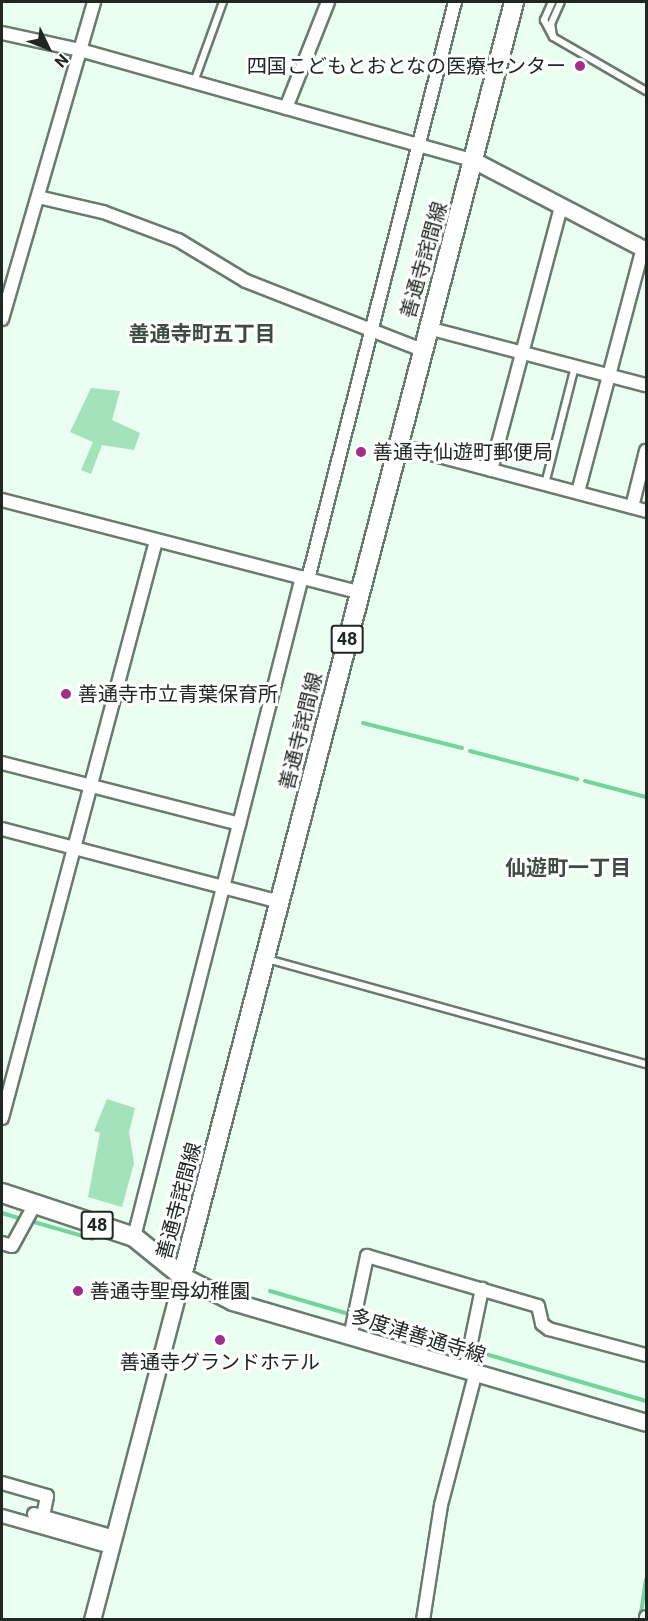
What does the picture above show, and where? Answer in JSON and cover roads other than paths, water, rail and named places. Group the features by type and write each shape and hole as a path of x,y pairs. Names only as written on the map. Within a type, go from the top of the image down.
{"main road":[{"name":"善通寺詫間線","path":"2,1193 134,1238 183,1276 397,445 475,161 514,2"},
{"name":"多度津善通寺線","path":"183,1276 233,1302 353,1322 470,1373 646,1424"}],"street":[{"path":"2,319 94,2"},
{"path":"286,108 328,2"},
{"path":"134,1238 225,888 239,824 455,2"},
{"path":"2,33 80,50 475,161 645,249 578,492"},
{"path":"38,197 103,212 178,240 246,281 369,332 422,350"},
{"path":"491,470 561,206"},
{"path":"428,328 646,385"},
{"path":"397,445 646,510"},
{"path":"632,507 646,451"},
{"path":"2,500 359,591"},
{"path":"2,1118 31,1020 90,784 156,541"},
{"path":"2,763 239,824"},
{"path":"2,829 73,850 280,902"},
{"path":"2,1243 12,1246 35,1204"},
{"path":"353,1322 367,1256 538,1306 549,1329 646,1355"},
{"path":"92,1620 183,1276"},
{"path":"423,1620 441,1505 470,1373 471,1349 482,1289"},
{"path":"2,1483 47,1496 38,1515 113,1542"},
{"path":"2,1516 113,1542"}],"lane":[{"path":"194,82 223,2"},
{"path":"552,2 544,20 553,37 646,92"},
{"path":"553,37 551,24 561,2"},
{"path":"545,484 575,366"},
{"path":"266,959 646,1064"}],"waterway":[{"path":"363,723 462,748"},
{"path":"470,751 577,779"},
{"path":"585,781 646,797"},
{"path":"2,1213 22,1219"},
{"path":"34,1222 93,1239"},
{"path":"270,1291 646,1401"},
{"path":"640,1620 646,1579"}],"place":[{"name":"四国こどもとおとなの医療センター","path":"580,66"},
{"name":"善通寺仙遊町郵便局","path":"361,452"},
{"name":"善通寺市立青葉保育所","path":"66,694"},
{"name":"善通寺聖母幼稚園","path":"78,1291"},
{"name":"善通寺グランドホテル","path":"220,1340"}],"district":[{"name":"善通寺町五丁目","path":"202,334"},
{"name":"仙遊町一丁目","path":"568,868"}]}
